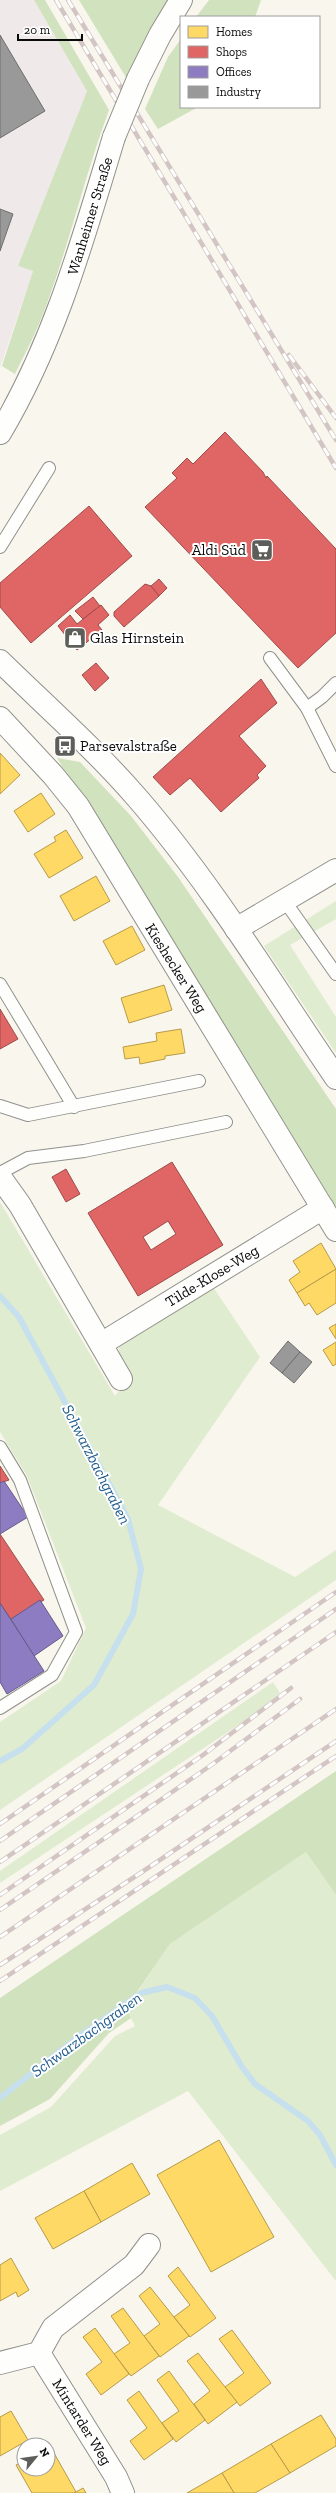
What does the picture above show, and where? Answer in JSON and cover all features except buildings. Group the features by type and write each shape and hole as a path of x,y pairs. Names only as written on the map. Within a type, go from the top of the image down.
{"street":[{"name":"Wanheimer Straße","path":"0,433 18,404 50,336 73,274 114,137 138,79 160,35 181,0"},
{"path":"0,661 90,746 139,800 206,885 336,1078"},
{"name":"Kieshecker Weg","path":"0,718 53,775 78,806 336,1230"},
{"path":"236,929 336,870"},
{"path":"0,1177 20,1205 121,1379"},
{"name":"Tilde-Klose-Weg","path":"101,1344 322,1208"},
{"path":"0,2364 39,2353 53,2328 134,2265 149,2245"},
{"name":"Mintarder Weg","path":"39,2353 116,2477 122,2493"}],"lane":[{"path":"0,547 50,468"},
{"path":"270,658 307,708 336,766"},
{"path":"307,708 336,683"},
{"path":"284,900 336,974"},
{"path":"0,984 74,1107"},
{"path":"0,1106 28,1115 199,1081"},
{"path":"0,1173 28,1158 84,1151 226,1122"},
{"path":"0,1447 20,1480 76,1632 52,1675 0,1708"}],"shaded area":[{"path":"0,0 34,0 87,91 18,266 33,271 0,368"}],"green space":[{"path":"34,0 45,0 109,110 49,298 36,330 15,374 2,366 33,271 18,266 87,91"},
{"path":"79,0 171,0 127,79"},
{"path":"209,0 261,0 255,16 197,16"},
{"path":"180,40 180,108 196,108 158,129 145,109 168,57"},
{"path":"57,758 80,762 131,816 178,877 336,1109 336,1223"},
{"path":"336,901 336,919 290,945 336,1017 336,1053 264,946"},
{"path":"0,1202 115,1396 127,1380 117,1357 120,1345 209,1281 260,1357 158,1505 295,1577 336,1550 336,1580 0,1810 0,1722 61,1681 86,1628 27,1476 0,1432"},
{"path":"273,1682 280,1693 249,1718 0,1883 0,1871"},
{"path":"336,1771 336,1895 306,1852 170,1944 126,2008 131,2018 109,2033 50,2099 0,2126 0,1998"},
{"path":"306,1852 336,1895 336,2281 188,2091 0,2191 0,2135 51,2107 115,2036 135,2026 126,2009 170,1944"}],"waterway":[{"name":"Schwarzbachgraben","path":"0,1296 19,1317 128,1519 141,1569 133,1614 94,1685 22,1749 0,1761"},
{"name":"Schwarzbachgraben","path":"0,2098 78,2037 141,1993 167,1987 195,1998 212,2016 242,2067 255,2084 308,2121 320,2135 336,2165"}],"railway":[{"path":"56,0 336,468"},
{"path":"68,0 336,440"},
{"path":"289,355 336,418"},
{"path":"0,1824 336,1592"},
{"path":"0,1841 336,1609"},
{"path":"0,1862 336,1632"},
{"path":"0,1895 203,1755 291,1688"},
{"path":"0,1910 210,1766 300,1699"},
{"path":"0,1937 336,1709"},
{"path":"0,1965 142,1872 336,1741"},
{"path":"0,1981 336,1756"}],"place":[{"name":"Aldi Süd","path":"262,550"},
{"name":"Glas Hirnstein","path":"75,638"},
{"name":"Parsevalstraße","path":"65,746"}]}
